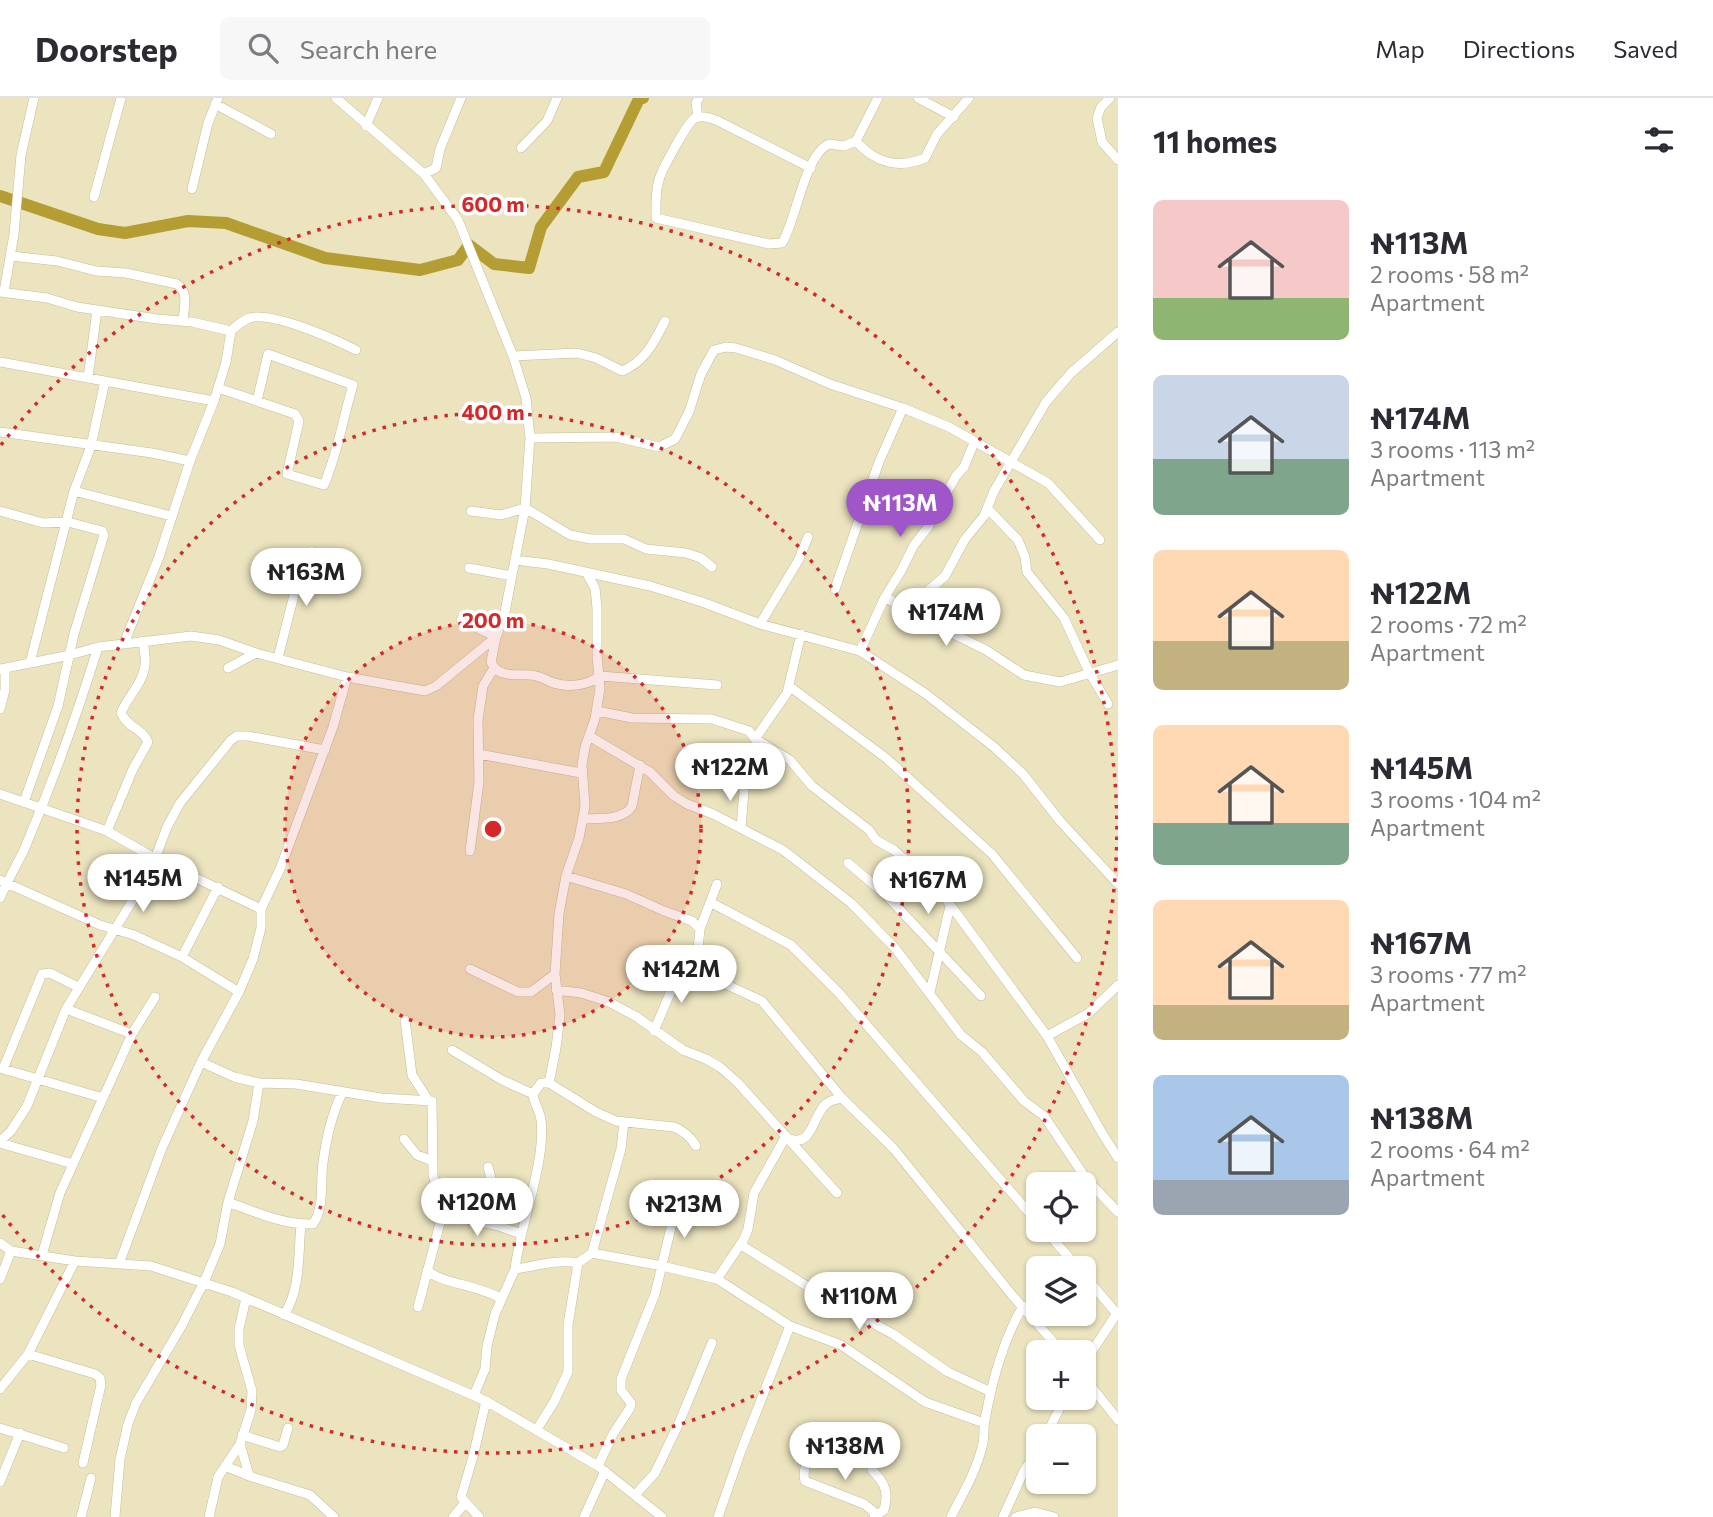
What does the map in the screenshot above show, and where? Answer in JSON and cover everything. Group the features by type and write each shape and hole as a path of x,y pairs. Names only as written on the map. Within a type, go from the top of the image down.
{"street":[{"path":"34,98 21,155 11,256 2,292 47,298 77,307 157,319 183,320 231,331"},
{"path":"94,197 121,98"},
{"path":"336,98 424,174 458,220 513,356 526,398 530,438 525,508 504,617 490,656 494,668 511,676 536,675 553,683 564,684 586,684 600,676 717,685"},
{"path":"366,126 378,98"},
{"path":"424,174 436,168 440,149 461,98"},
{"path":"521,148 547,121 556,98"},
{"path":"698,117 696,103 699,98"},
{"path":"811,168 716,120 692,118 658,182 656,218 769,244 782,243 811,168 824,145 844,146 856,141 878,98"},
{"path":"918,98 954,117"},
{"path":"856,141 862,148 891,163 905,165 925,158 937,134 969,98"},
{"path":"1110,98 1101,107 1097,118 1102,142 1118,160"},
{"path":"192,189 216,101 271,134"},
{"path":"11,256 57,261 96,271 126,273 177,284 185,293 183,320"},
{"path":"88,378 97,310"},
{"path":"124,643 159,557 190,461 214,401 226,362 231,331 248,318 261,317 316,331 356,350"},
{"path":"513,356 577,353 609,363 622,371 644,356 657,339 665,321"},
{"path":"914,615 929,590 946,576 965,539 988,509 994,491 1052,395 1071,373 1118,332"},
{"path":"530,438 616,437 659,447 676,439 714,350 726,347 775,360 830,384 903,408 949,427 1048,483 1100,540"},
{"path":"218,388 254,396 295,414 299,421 287,474 324,485 335,457 353,385 268,354 254,396"},
{"path":"0,362 214,401"},
{"path":"30,663 74,491 91,446 105,382"},
{"path":"835,589 879,462 903,408"},
{"path":"0,432 152,453 190,461"},
{"path":"860,652 885,597 914,545 964,467 974,443"},
{"path":"74,491 171,516"},
{"path":"471,511 502,514 525,508 570,535 624,539 646,549 686,553 701,558 712,567"},
{"path":"988,509 1018,540 1025,557 1027,572 1064,618 1108,705"},
{"path":"0,511 43,523 68,522 102,531 104,535 74,634 58,706 24,802"},
{"path":"760,624 798,561 808,537"},
{"path":"278,658 293,594 312,551"},
{"path":"515,560 586,572 675,593 760,624 860,652 926,694 995,747 1023,774 1060,821 1118,884"},
{"path":"468,568 512,576"},
{"path":"549,1083 560,1015 555,974 559,914 566,876 584,819 585,797 581,773 585,747 597,711 600,676 595,588 586,572"},
{"path":"885,597 914,615 986,650 1024,676 1060,681 1118,665"},
{"path":"461,620 496,637"},
{"path":"755,738 787,693 801,634"},
{"path":"0,709 5,690 3,669 98,646 191,636 219,640 256,653 347,677 425,691 436,686 496,637"},
{"path":"107,831 133,769 148,742 121,713 125,702 141,680 145,666 144,642"},
{"path":"0,898 3,882 23,852 84,693 98,646"},
{"path":"228,667 256,653"},
{"path":"470,851 479,782 478,720 483,686 494,668"},
{"path":"119,1264 162,1148 201,1062 239,992 258,944 261,909 281,869 325,750 347,677"},
{"path":"789,686 886,758 992,854 1077,958"},
{"path":"597,711 632,718 712,719 749,731 755,738 790,760 812,786 869,830 876,840 904,858 940,891 1047,1036 1118,1158"},
{"path":"73,1164 0,1142 11,1131 27,1106 66,1009 117,929 156,859 167,827 180,803 237,736 325,750"},
{"path":"589,736 650,772 674,796 783,850 851,903 895,947 961,1035 982,1052 1024,1101 1044,1116 1087,1180 1118,1212"},
{"path":"479,754 581,773"},
{"path":"584,819 623,815 629,811 640,765"},
{"path":"740,777 744,792 741,827"},
{"path":"0,794 107,831 156,859 261,909"},
{"path":"898,906 904,858"},
{"path":"848,863 898,906 981,996"},
{"path":"566,876 626,894 692,920 700,929"},
{"path":"3,882 100,925 117,929 182,957 239,992"},
{"path":"717,884 700,929 696,968 701,973 762,1001 842,1098 894,1149 1052,1340"},
{"path":"182,957 218,887"},
{"path":"710,902 791,945 839,993 1026,1209"},
{"path":"930,992 938,948 950,906"},
{"path":"470,968 517,992 531,992 555,974"},
{"path":"654,1031 674,984 692,968"},
{"path":"78,987 50,972 42,974 1,1068 103,1098"},
{"path":"1047,1036 1089,1013 1118,985"},
{"path":"556,990 581,993 608,1002 637,1017 683,1050 720,1067 738,1083 837,1193"},
{"path":"42,1255 60,1192 132,1034 155,997"},
{"path":"66,1009 132,1034"},
{"path":"405,1020 412,1075 428,1100 432,1101 433,1175 440,1199 440,1223 418,1307"},
{"path":"452,1050 502,1080 533,1094"},
{"path":"201,1062 234,1077 259,1083 296,1084 381,1098 428,1100"},
{"path":"115,1517 120,1459 128,1424 136,1404 204,1282 220,1244 228,1202 253,1121 259,1083"},
{"path":"474,1395 485,1369 486,1346 500,1298 515,1269 539,1156 541,1119 533,1094 541,1083 549,1083 596,1112 624,1122 674,1127 691,1137 696,1146"},
{"path":"228,1202 272,1218 313,1224 317,1218 326,1143 342,1093"},
{"path":"786,1136 799,1142 806,1139 825,1105 842,1098"},
{"path":"515,1269 546,1262 578,1263 592,1253 621,1149 624,1122"},
{"path":"717,1279 741,1245 748,1229 754,1193 786,1136"},
{"path":"404,1139 417,1155 433,1161"},
{"path":"488,1167 497,1201 499,1226"},
{"path":"584,1517 613,1434 630,1408 631,1403 621,1391 621,1379 655,1294 676,1207"},
{"path":"440,1213 499,1226 521,1234"},
{"path":"284,1315 291,1304 300,1259 301,1224"},
{"path":"1055,1242 1068,1256"},
{"path":"0,1243 11,1251 75,1261 151,1266 246,1298 486,1401 601,1468 662,1517"},
{"path":"741,1245 826,1298 893,1334 948,1372 991,1392"},
{"path":"0,1279 11,1251"},
{"path":"592,1253 717,1279 790,1326 841,1345 925,1402 984,1423"},
{"path":"0,1389 28,1354 75,1261"},
{"path":"537,1429 568,1372 568,1325 578,1263"},
{"path":"427,1270 451,1281 485,1289 500,1298"},
{"path":"1096,1289 1117,1314 1096,1346"},
{"path":"209,1517 218,1477 241,1439 251,1410 252,1398 239,1345 239,1329 246,1298"},
{"path":"951,1517 978,1464 984,1443 984,1423 991,1392 1007,1338 1023,1306"},
{"path":"718,1517 790,1326"},
{"path":"635,1495 655,1473 712,1343"},
{"path":"28,1354 95,1374 100,1378 101,1385 83,1463"},
{"path":"1096,1393 1118,1420"},
{"path":"479,1517 461,1497 486,1401"},
{"path":"0,1428 64,1448"},
{"path":"241,1439 280,1447 288,1428"},
{"path":"824,1430 805,1468 805,1481 864,1504 873,1511 875,1517 884,1510 887,1494 885,1486 872,1470"},
{"path":"0,1482 20,1433"},
{"path":"241,1439 249,1475"},
{"path":"225,1466 310,1496 334,1517"},
{"path":"1003,1517 1026,1468"},
{"path":"81,1517 91,1478"},
{"path":"453,1517 465,1503"},
{"path":"1016,1517 1035,1512 1054,1517"}],"waterway":[{"path":"0,196 98,229 125,233 188,221 226,223 325,258 420,270 458,260 469,245 494,264 529,268 541,227 578,177 604,172 639,99 643,98"}]}
